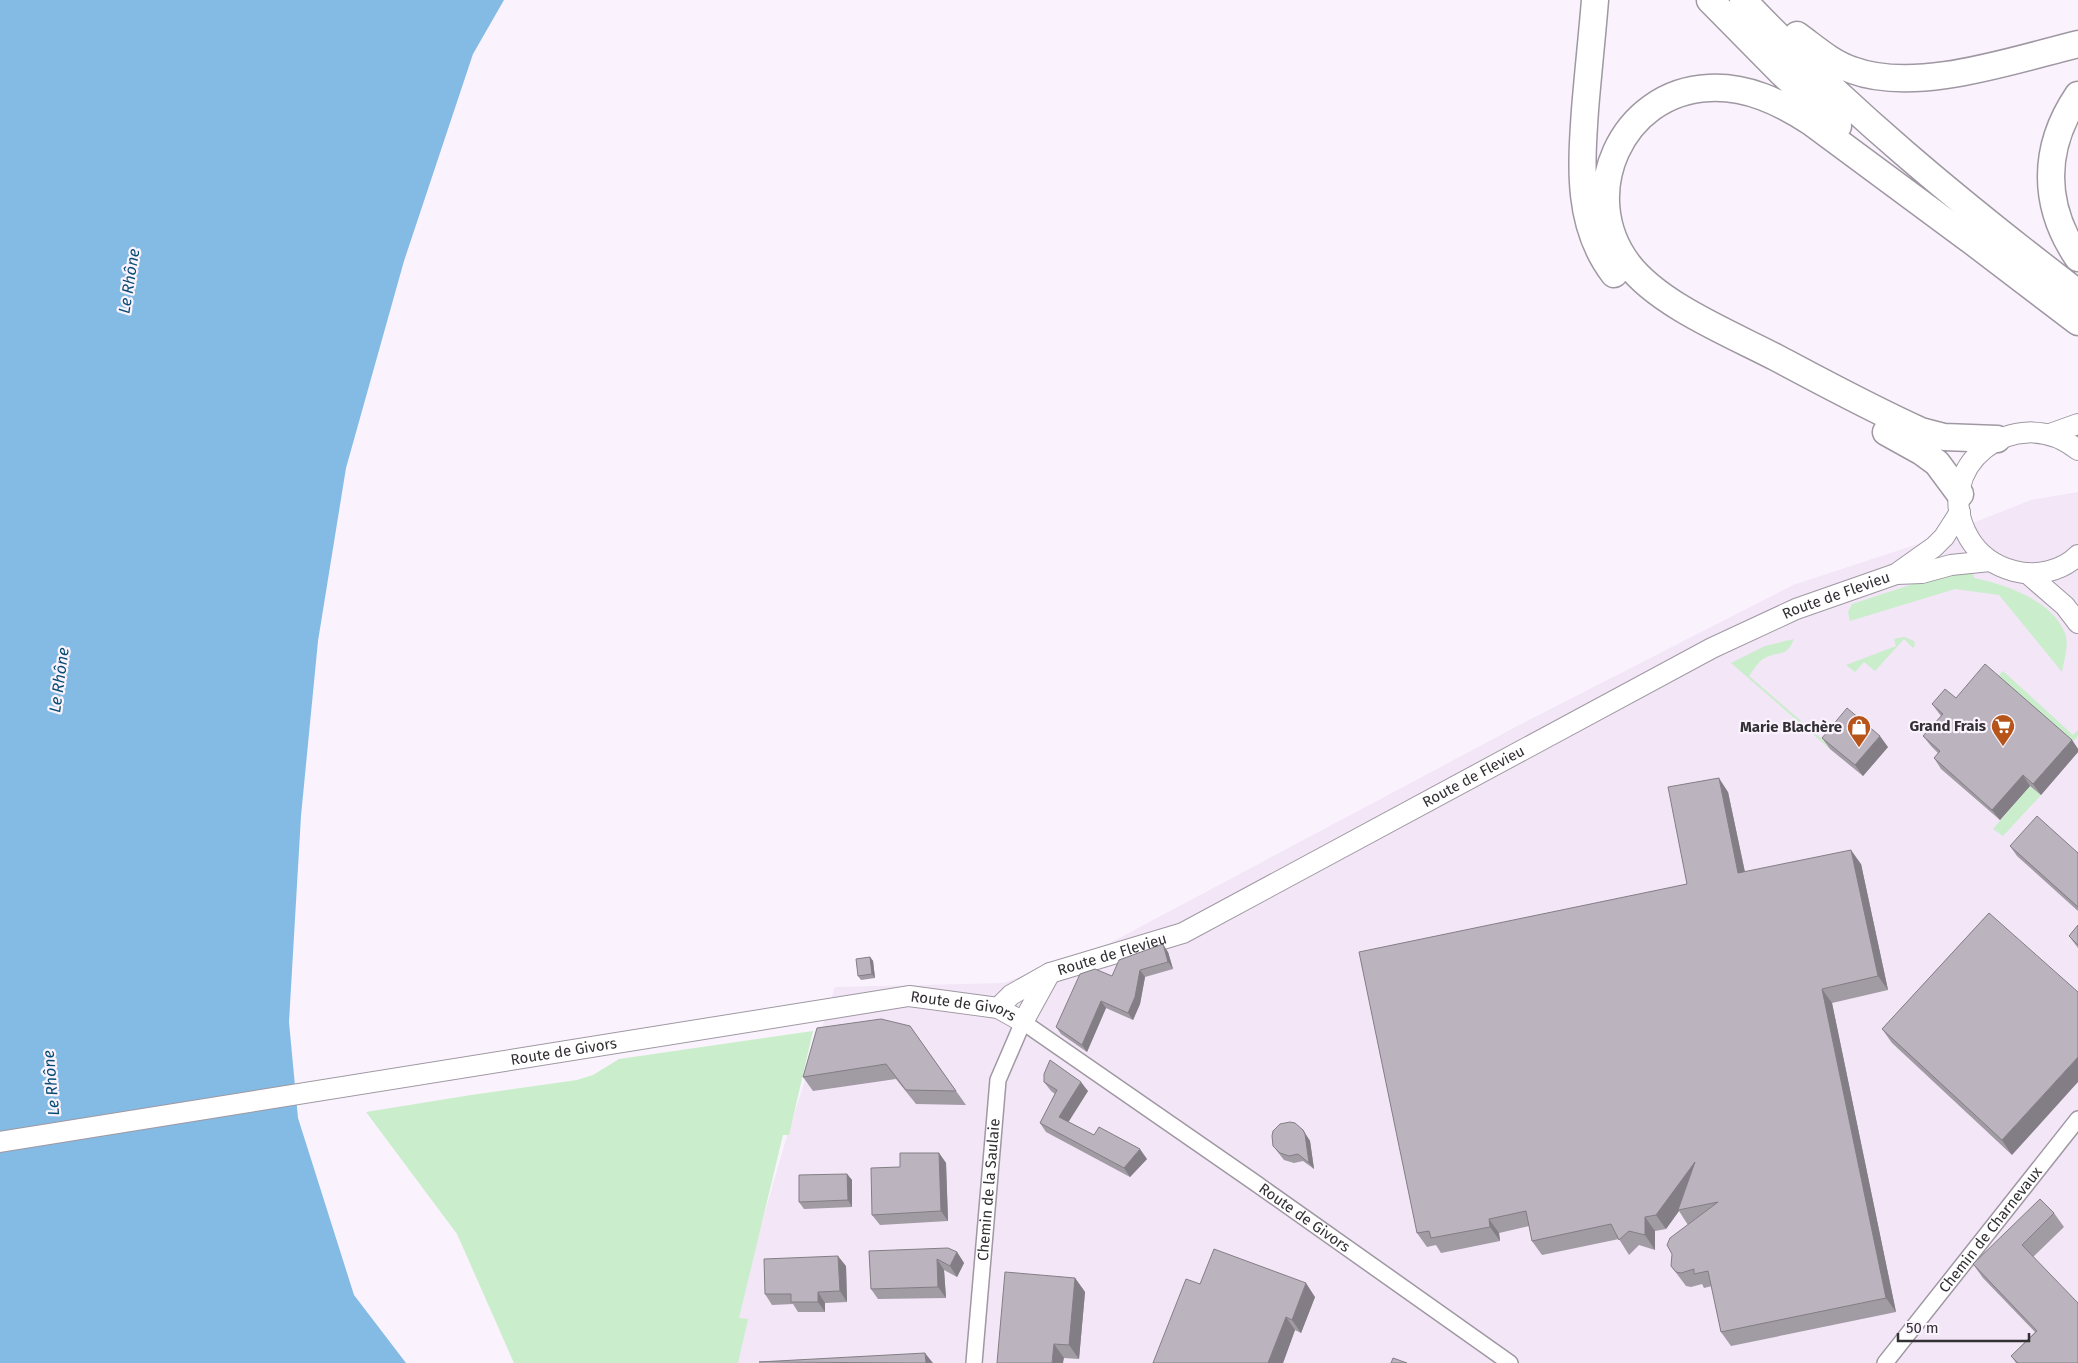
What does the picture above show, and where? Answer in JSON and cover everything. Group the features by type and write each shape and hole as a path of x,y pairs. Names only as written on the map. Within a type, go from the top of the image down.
{"highway":[{"path":"1595,0 1584,133 1583,196 1590,231 1607,265 1628,290 1663,316 1922,452 1937,463 1960,503"},
{"path":"1710,0 1775,66 1889,173 1969,239"},
{"path":"1746,4 1777,20 1815,50 1838,64 1852,70 1881,77 1901,79 1950,75 2078,44"},
{"path":"1746,4 1817,74 1906,154 1991,227 2078,293"},
{"path":"1997,439 1944,437 1921,431 1699,318 1663,296 1635,272 1616,245 1607,216 1607,178 1612,158 1622,138 1643,114 1662,102 1687,91 1707,88 1729,88 1758,95 1794,111 1969,239 2078,322"},
{"path":"2078,95 2062,121 2053,147 2051,179 2058,221 2064,236 2078,258"}],"street":[{"path":"2050,434 2078,424"},
{"path":"1997,439 2018,432 2040,432 2061,438 2078,450"},
{"name":"Route de Flevieu","path":"998,1008 1011,995 1050,974 1183,933 1712,648 1796,609 1896,574 1934,547 1944,537 1960,503 1966,472 1979,453 1997,439"},
{"path":"1960,503 1962,523 1973,544 1990,561 2008,570 2027,574 2053,570 2078,555"},
{"name":"Route de Flevieu","path":"1896,574 1922,573 1952,564 1990,561"},
{"path":"2027,574 2065,606 2078,623"},
{"name":"Route de Flevieu","path":"1023,1022 1050,974"},
{"name":"Route de Givors","path":"0,1142 909,996 998,1008 1023,1022 1254,1182 1510,1363"},
{"name":"Chemin de la Saulaie","path":"974,1363 998,1080 1023,1022"},
{"name":"Chemin de Charnevaux","path":"1885,1363 2078,1119"}],"shaded area":[{"path":"2078,492 2078,1363 721,1363 787,1136 835,987 1004,983 1108,944 1529,720 1793,585 1927,541 2031,500"}],"green space":[{"path":"1973,571 1974,578 1999,584 2038,602 2058,620 2066,636 2066,652 2062,672 1999,595 1955,589 1850,621 1848,612 1852,604 1950,572"},
{"path":"1904,637 1914,641 1915,645 1913,648 1904,639 1875,671 1864,662 1855,672 1846,665 1896,646 1894,639"},
{"path":"1794,639 1786,651 1763,659 1749,676 1831,747 1830,749 1731,663 1765,646"},
{"path":"2003,671 2073,735 2078,730 2078,736 2071,744 1996,678"},
{"path":"2030,786 2041,795 2003,836 1993,829"},
{"path":"813,1031 789,1135 783,1135 739,1318 748,1319 738,1363 514,1363 457,1234 366,1112 577,1080 593,1075 619,1059"}],"water":[{"name":"Le Rhône","path":"0,0 504,0 473,54 404,261 346,468 318,641 301,816 289,1022 298,1118 354,1295 406,1363 0,1363"}],"building":[{"name":"Grand Frais","path":"1985,664 2072,740 2033,784 2023,775 1992,810 1934,758 1940,751 1923,736 1943,714 1932,704 1945,689 1956,698"},
{"name":"Marie Blachère","path":"1847,708 1880,736 1855,765 1822,738"},
{"path":"1719,778 1738,873 1851,850 1878,976 1822,989 1886,1298 1721,1332 1708,1271 1694,1274 1694,1269 1681,1273 1676,1272 1671,1266 1672,1254 1667,1245 1670,1238 1718,1202 1678,1210 1695,1162 1656,1215 1645,1217 1645,1235 1629,1231 1619,1240 1611,1224 1532,1241 1526,1211 1489,1219 1490,1227 1431,1238 1429,1231 1417,1233 1359,952 1687,884 1668,787"},
{"path":"2037,816 2078,853 2078,907 2010,846"},
{"path":"1989,913 2078,992 2078,1057 2002,1140 1882,1029"},
{"path":"2078,925 2078,945 2069,936"},
{"path":"1163,944 1168,962 1140,970 1135,997 1128,1013 1101,1001 1082,1045 1056,1027 1080,974 1095,969 1112,976 1119,960"},
{"path":"870,957 872,974 858,976 856,959"},
{"path":"881,1019 910,1026 956,1091 906,1090 886,1064 803,1077 817,1028"},
{"path":"1050,1060 1081,1082 1059,1117 1094,1135 1099,1127 1140,1149 1124,1168 1040,1123 1057,1090 1044,1082 1044,1074"},
{"path":"1295,1123 1305,1134 1309,1163 1298,1154 1289,1156 1280,1153 1273,1146 1273,1131 1280,1124"},
{"path":"900,1153 939,1153 941,1211 872,1215 871,1168 900,1167"},
{"path":"847,1174 848,1200 799,1202 799,1175"},
{"path":"2040,1199 2054,1213 2022,1245 2078,1303 2078,1363 2018,1363 2011,1356 2037,1331 1973,1264"},
{"path":"948,1248 957,1252 950,1266 937,1259 938,1287 871,1289 869,1251"},
{"path":"1214,1249 1306,1283 1292,1320 1286,1317 1268,1363 1153,1363 1186,1279 1200,1284"},
{"path":"838,1256 840,1291 818,1292 818,1302 791,1302 791,1294 765,1294 764,1259"},
{"path":"1005,1272 1075,1278 1069,1345 1054,1344 1052,1363 997,1363"},
{"path":"925,1353 926,1363 759,1362"},
{"path":"1393,1358 1407,1363 1391,1363"}],"place":[{"name":"Grand Frais","path":"2003,747"},
{"name":"Marie Blachère","path":"1859,748"}]}
